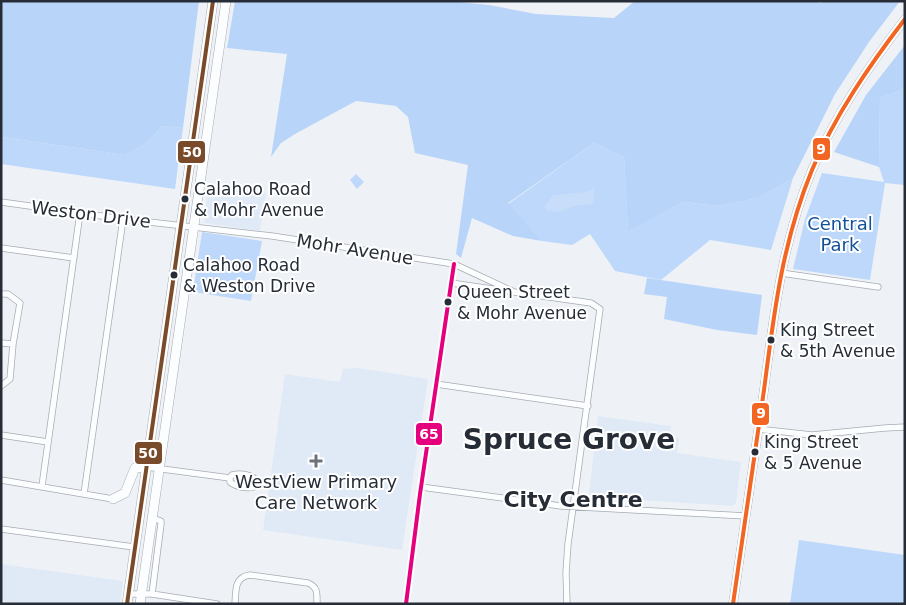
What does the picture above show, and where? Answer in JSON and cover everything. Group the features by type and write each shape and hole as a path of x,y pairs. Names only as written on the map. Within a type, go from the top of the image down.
{"main road":[{"path":"126,604 213,1"},
{"path":"140,604 226,1"},
{"path":"112,499 120,497 125,493 135,468 147,467"}],"street":[{"path":"734,604 781,273 791,229 800,201 827,137 854,90 905,19"},
{"name":"Weston Drive","path":"1,202 80,214 193,226"},
{"path":"42,486 80,214"},
{"path":"84,494 123,219"},
{"name":"Mohr Avenue","path":"193,226 454,264 512,291"},
{"path":"1,248 74,258"},
{"path":"406,604 421,487 454,264"},
{"path":"781,273 878,287"},
{"name":"Mohr Avenue","path":"451,283 512,291 597,306 601,311 588,406"},
{"path":"1,294 8,294 20,303 13,344 10,379 1,386"},
{"path":"1,343 13,344"},
{"path":"436,384 588,406 567,560 566,604"},
{"path":"758,429 812,435 905,427"},
{"path":"1,435 48,442"},
{"path":"147,467 230,478"},
{"path":"1,480 112,499"},
{"path":"421,487 574,507 746,516"},
{"path":"152,518 161,521 161,524 152,594"},
{"path":"1,529 134,547"},
{"path":"235,604 237,584 241,578 250,575 308,583 314,586 316,590 317,604"},
{"path":"128,594 152,594 217,604"}],"shaded area":[{"path":"1,1 199,1 183,128 162,126 147,143 125,155 1,137"},
{"path":"235,1 448,1 489,5 536,14 614,18 635,1 809,1 821,3 823,1 900,1 869,42 835,94 793,178 758,198 718,206 683,202 628,231 624,157 594,143 508,203 542,241 513,236 472,218 461,258 456,254 468,165 415,153 408,117 396,106 356,101 281,143 271,157 287,54 227,48"},
{"path":"905,45 905,87 880,98 879,167 834,152 866,95"},
{"path":"208,186 266,193 260,231 204,223"},
{"path":"595,188 593,204 574,206 559,212 548,211 544,207 553,195 586,192"},
{"path":"647,278 762,295 757,335 717,330 664,319 667,297 644,294"},
{"path":"358,368 428,379 402,550 263,530 285,374 340,382 343,369"},
{"path":"598,416 671,426 670,437 679,438 677,453 741,462 736,503 733,506 592,497 589,493"},
{"path":"1,564 123,581 120,604 7,604 1,598"}],"green space":[{"name":"Central Park","path":"905,87 905,185 885,183 870,280 793,269 805,219 822,173 884,182 879,167 880,98"},
{"path":"162,126 183,128 175,189 1,164 1,137 125,155 147,143"},
{"path":"594,143 624,157 628,230 683,202 718,206 758,198 793,178 771,250 710,240 661,280 615,271 590,234 572,245 542,241 508,204"},
{"path":"356,174 364,182 357,189 350,180"},
{"path":"202,232 262,241 251,301 193,292"},
{"path":"799,540 905,555 905,604 790,604"}],"transit line":[{"name":"50","path":"127,604 213,1"},
{"name":"9","path":"733,604 776,306 793,224 812,170 831,130 866,73 905,19"},
{"name":"65","path":"406,604 420,494 454,264"}],"place":[{"name":"Calahoo Road & Mohr Avenue","path":"185,199"},
{"name":"Calahoo Road & Weston Drive","path":"174,275"},
{"name":"Queen Street & Mohr Avenue","path":"448,302"},
{"name":"King Street & 5th Avenue","path":"771,340"},
{"name":"King Street & 5 Avenue","path":"755,452"},
{"name":"WestView Primary Care Network","path":"316,461"}],"district":[{"name":"Spruce Grove","path":"569,439"},
{"name":"City Centre","path":"573,499"}]}
